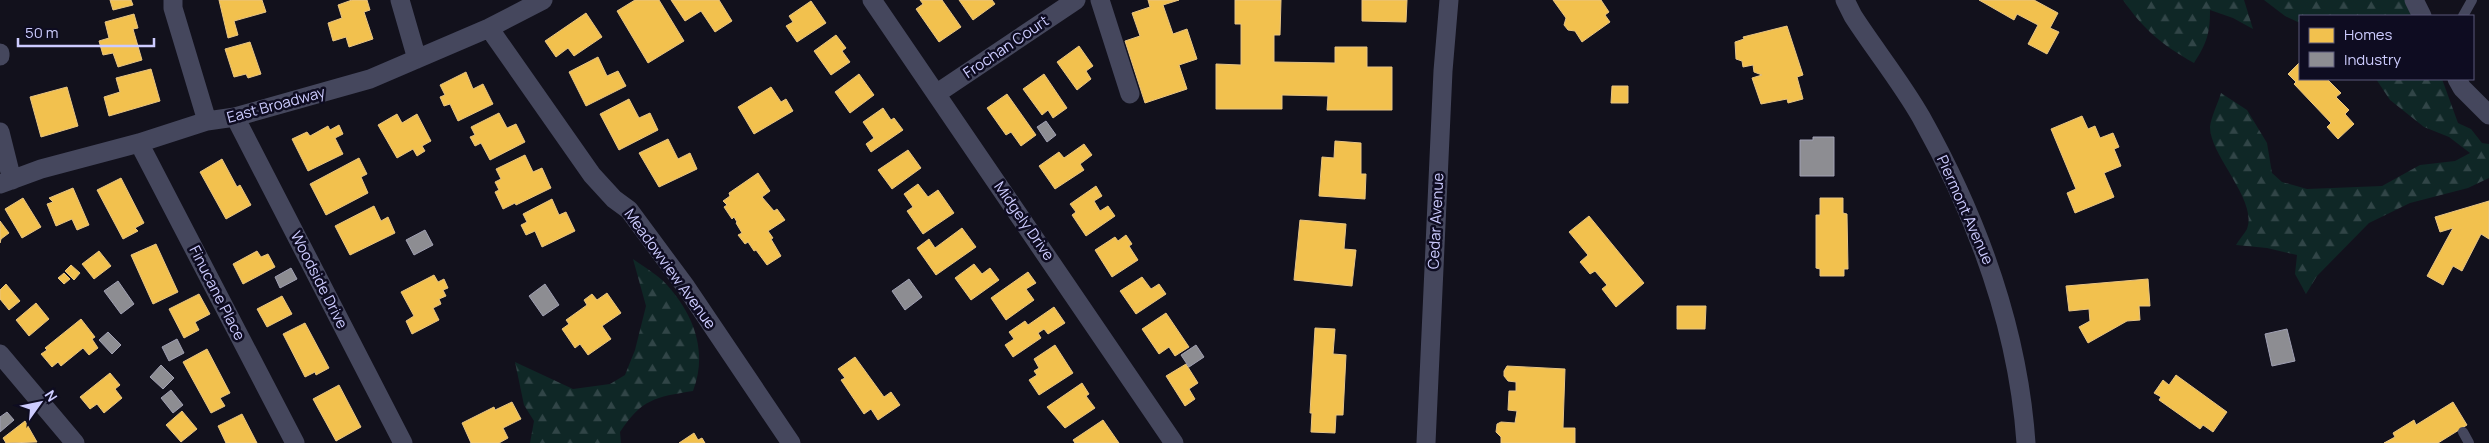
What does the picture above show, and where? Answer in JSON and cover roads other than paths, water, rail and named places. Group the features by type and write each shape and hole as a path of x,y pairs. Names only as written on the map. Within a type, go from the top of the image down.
{"street":[{"path":"174,0 173,8 207,121"},
{"path":"400,0 417,59"},
{"name":"East Broadway","path":"6,182 42,169 207,121 235,118 370,79 489,28 543,0"},
{"name":"Midgely Drive","path":"872,0 1174,443"},
{"name":"Frochan Court","path":"936,94 1076,0"},
{"path":"1100,0 1130,94"},
{"name":"Cedar Avenue","path":"1426,443 1442,80 1450,0"},
{"name":"Piermont Avenue","path":"1845,0 1853,16 1920,116 1945,162 1991,271 2008,331 2023,408 2026,443"},
{"path":"2414,0 2422,15"},
{"name":"Meadowview Avenue","path":"489,28 592,174 614,199 629,210 686,287 791,443"},
{"path":"2458,80 2462,88 2489,115"},
{"name":"Woodside Drive","path":"235,118 403,443"},
{"path":"0,132 6,182"},
{"name":"Finucane Place","path":"139,142 295,443"},
{"path":"0,354 75,443"}],"lane":[{"path":"2464,15 2472,0"},
{"path":"2463,432 2469,443"}]}
